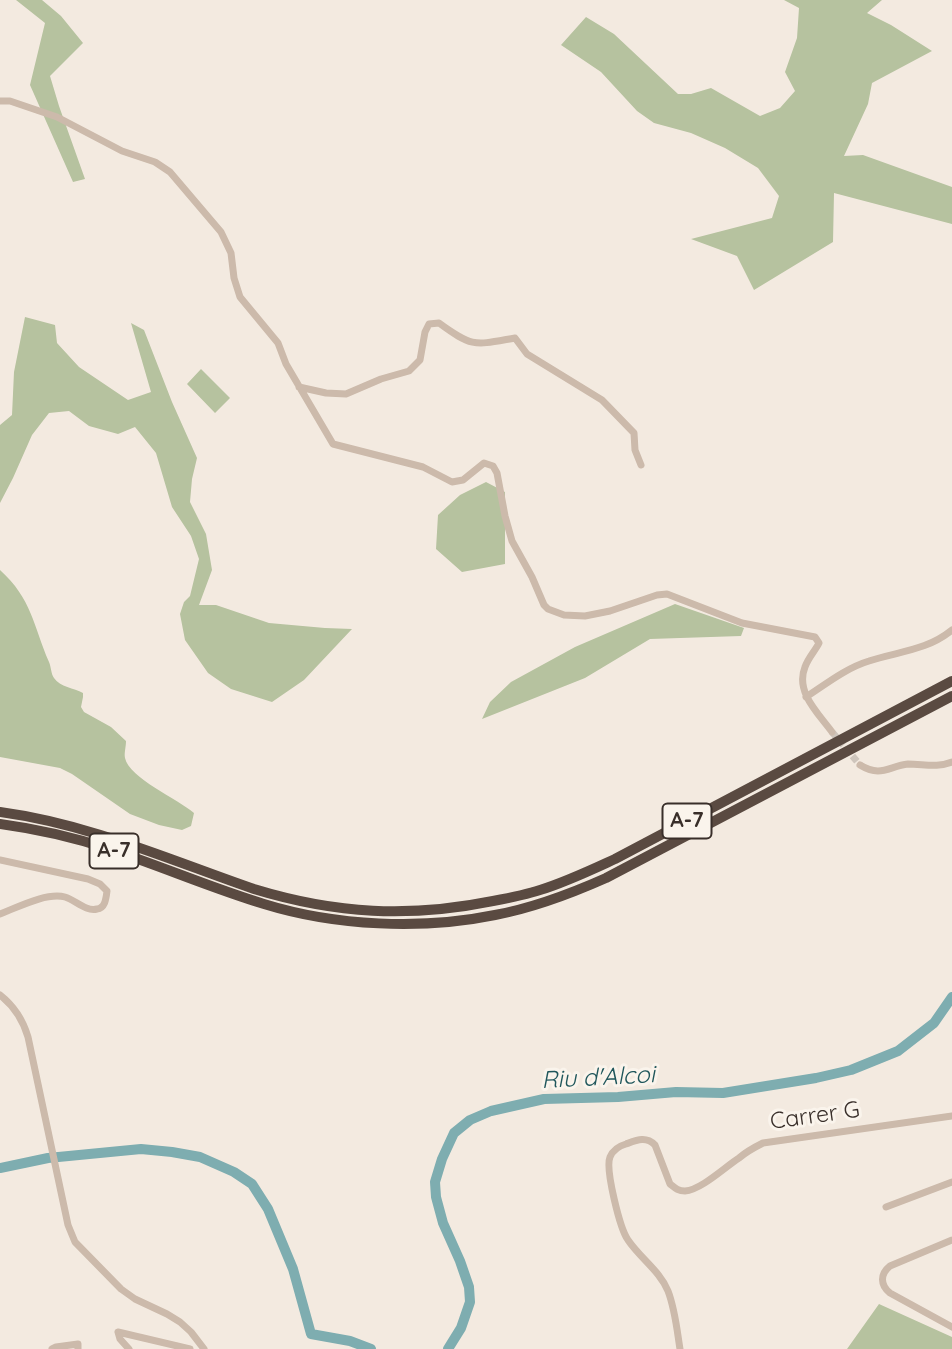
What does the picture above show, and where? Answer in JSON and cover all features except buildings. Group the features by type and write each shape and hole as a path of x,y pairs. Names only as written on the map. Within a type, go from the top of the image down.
{"highway":[{"name":"A-7","path":"0,812 54,821 87,830 278,896 327,907 405,912 465,907 526,894 571,879 615,859 952,681"},
{"name":"A-7","path":"0,824 60,835 108,848 264,904 307,914 348,921 445,922 527,908 583,888 952,696"}],"street":[{"path":"0,101 10,101 64,120 122,151 159,164 170,172 221,232 231,253 240,297 276,340 299,387 329,439 336,446 354,448 424,467 452,482 461,482 484,463 494,466 514,547 548,609 564,615 584,616 667,594 742,623 816,637 820,643 804,667 803,690 832,732"},
{"path":"299,387 346,394 409,371 420,360 429,324 439,323 458,337 477,344 515,338 527,354 602,400 634,433 640,466"},
{"path":"806,697 861,664 929,645 952,630"},
{"path":"860,765 867,769 883,771 905,765 933,766 952,762"},
{"path":"0,860 88,879 100,884 107,891 106,902 95,910 57,896 0,914"},
{"path":"0,995 16,1011 26,1030 69,1230 78,1245 121,1289 180,1322 204,1349"},
{"name":"Carrer G","path":"680,1349 667,1288 622,1231 609,1169 610,1156 615,1150 640,1139 650,1140 657,1148 670,1184 678,1190 686,1191 699,1186 763,1143 952,1116"},
{"path":"886,1207 952,1182"},
{"path":"952,1240 890,1266 882,1279 890,1293 952,1327"},
{"path":"129,1349 120,1339 118,1332 190,1348"},
{"path":"52,1349 78,1343 78,1349"}],"green space":[{"path":"16,0 42,0 61,16 83,43 50,76 85,179 73,182 30,85 45,23"},
{"path":"784,0 882,0 867,13 932,51 872,83 868,104 844,156 863,155 952,187 952,224 834,193 833,242 754,290 737,256 691,239 772,218 779,196 758,168 725,148 691,133 654,123 637,111 601,72 561,45 586,17 614,34 678,94 691,94 711,88 760,116 780,108 795,91 785,72 797,38 799,8"},
{"path":"25,317 55,325 57,343 79,367 128,400 151,392 131,323 144,330 197,458 190,502 206,534 212,570 199,605 216,605 269,623 352,629 304,680 272,702 231,689 208,673 185,640 180,614 184,602 190,596 199,559 191,536 172,507 156,453 135,427 118,434 89,426 69,411 49,413 32,435 0,503 0,425 12,415 14,372"},
{"path":"201,369 230,398 215,413 187,384"},
{"path":"486,482 505,492 505,564 462,572 436,549 438,515 460,495"},
{"path":"0,570 25,602 54,678 83,693 81,707 84,712 111,727 126,741 125,758 135,773 194,813 191,826 182,830 130,814 60,768 0,757"},
{"path":"675,604 744,628 741,636 650,639 585,678 482,719 490,702 511,682 575,647"},
{"path":"879,1304 952,1337 952,1349 847,1349"}],"waterway":[{"name":"Riu d'Alcoi","path":"448,1349 461,1328 470,1302 469,1287 443,1223 435,1182 454,1133 470,1120 491,1111 544,1099 676,1092 723,1093 851,1070 898,1051 934,1023 952,997"},
{"name":"Riu d'Alcoi","path":"0,1168 48,1158 141,1149 200,1157 234,1172 252,1184 268,1209 293,1269 311,1334 350,1341 371,1349"}],"tunnel":[{"path":"832,732 860,765"}]}
